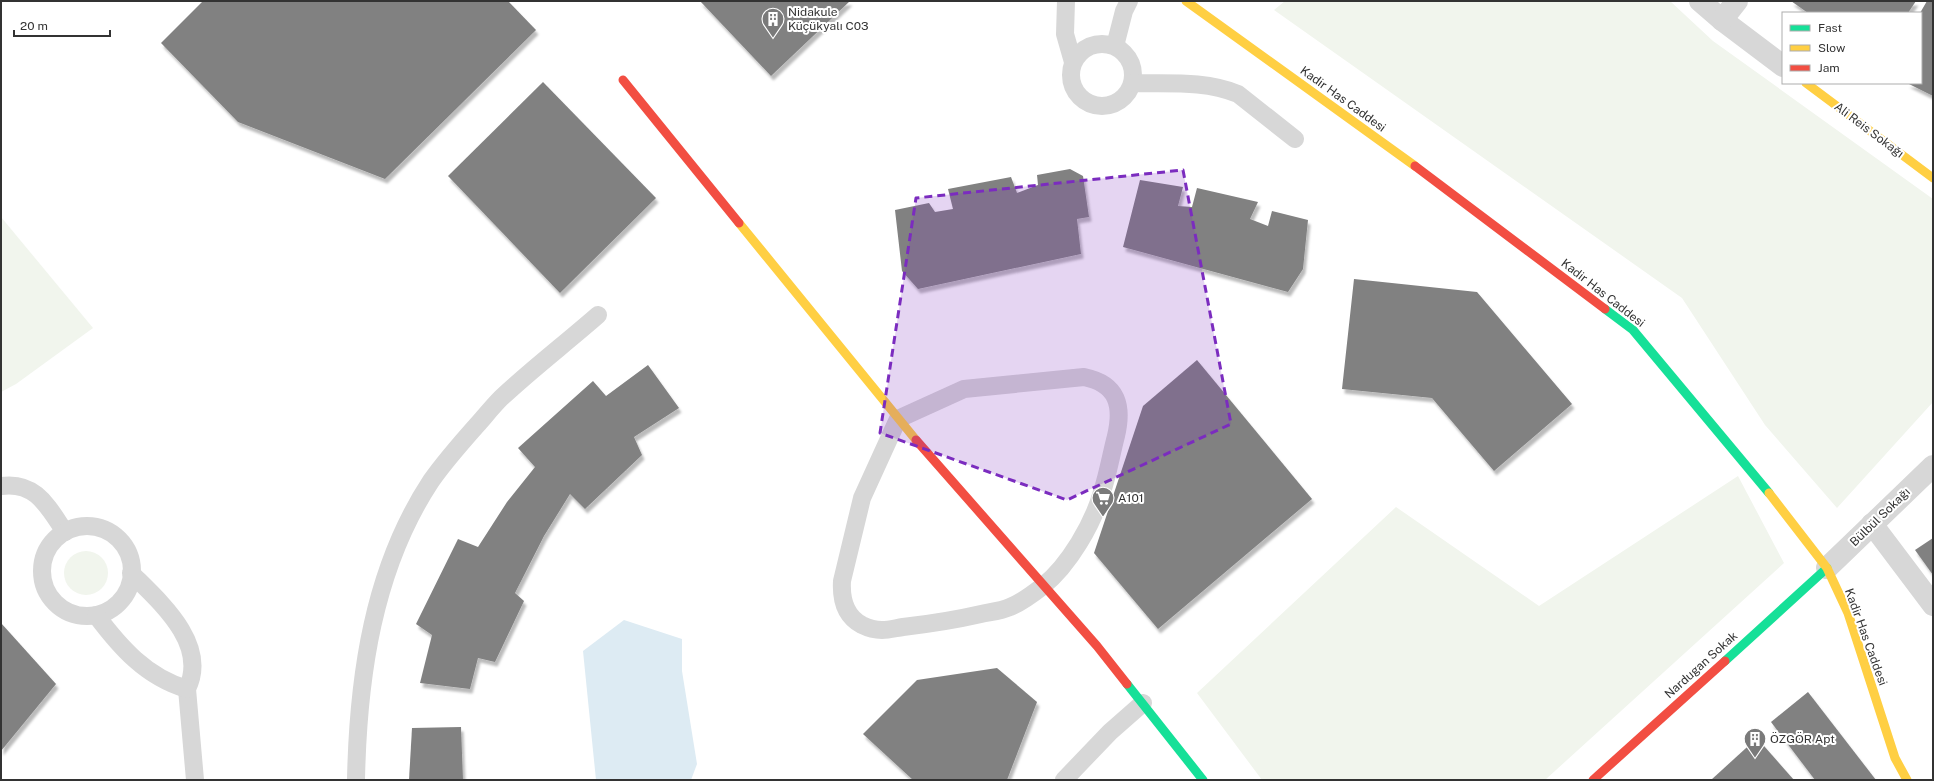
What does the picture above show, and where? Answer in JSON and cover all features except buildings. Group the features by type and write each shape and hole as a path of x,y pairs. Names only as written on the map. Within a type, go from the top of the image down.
{"street":[{"name":"Kadir Has Caddesi","path":"1186,1 1420,169 1633,330 1755,474 1826,568 1848,613 1895,758 1907,780"},
{"path":"1700,1 1722,20 1782,65"},
{"path":"1722,20 1737,1"},
{"path":"623,80 898,419 1097,646 1203,780"},
{"name":"Ali Reis Sokağı","path":"1807,84 1933,178"},
{"name":"Bülbül Sokağı","path":"1826,568 1933,466"},
{"path":"1872,524 1933,605"},
{"name":"Nardugan Sokak","path":"1593,780 1826,568"}],"lane":[{"path":"1066,1 1065,34 1073,62"},
{"path":"1115,46 1124,12 1129,1"},
{"path":"1103,43 1115,46 1124,52 1131,61 1134,71 1132,83 1128,93 1120,101 1109,106 1097,106 1086,102 1075,90 1070,73 1073,62 1080,52 1091,45 1103,43"},
{"path":"1132,83 1206,85 1229,90 1238,94 1295,139"},
{"path":"356,780 357,735 362,689 376,608 386,574 399,541 414,510 450,455 501,398 598,315"},
{"path":"1084,377 1103,383 1110,390 1117,400 1120,413 1102,492 1093,517 1080,541 1063,564 1044,585 1011,607 947,622 883,630 872,629 861,625 852,617 844,606 842,581 862,498 898,419 964,389 1084,377"},
{"path":"1,486 9,485 26,488 42,497 65,532"},
{"path":"90,526 110,532 125,546 132,566 130,587 118,604 100,615 79,616 60,608 47,592 42,574 44,555 55,539 65,532 71,528 90,526"},
{"path":"131,573 164,607 182,630 191,650 193,663 192,678 187,689 194,780"},
{"path":"96,615 113,638 144,667 167,682 187,689"},
{"path":"1064,780 1110,732 1143,703"}],"highlighted area":[{"path":"1183,170 1231,424 1067,500 880,433 916,198"}],"shaded area":[{"path":"1285,1 1670,1 1713,41 1933,199 1933,402 1837,508 1765,425 1682,298 1274,10"},
{"path":"1,217 93,328 16,384 1,392"},
{"path":"1738,476 1784,563 1545,780 1262,780 1197,693 1396,507 1539,606"},
{"path":"86,551 98,555 104,561 108,573 104,585 98,591 86,595 74,591 68,585 64,573 68,561 74,555"},
{"path":"624,620 682,639 682,671 697,764 691,780 596,780 583,651"}],"traffic: fast":[{"path":"1605,309 1633,330 1769,493"},
{"path":"1725,661 1827,568"},
{"path":"1127,684 1203,780"}],"traffic: slow":[{"path":"1186,1 1415,166"},
{"path":"1807,84 1933,178"},
{"path":"739,223 916,440"},
{"path":"1769,493 1827,568 1848,613 1895,758 1907,780"}],"traffic: jam":[{"path":"623,80 739,223"},
{"path":"1415,166 1605,309"},
{"path":"916,440 1097,646 1127,684"},
{"path":"1593,780 1725,661"}],"place":[{"name":"Nidakule Küçükyalı C03","path":"773,38"},
{"name":"A101","path":"1103,518"},
{"name":"ÖZGÖR Apt","path":"1755,758"}]}
